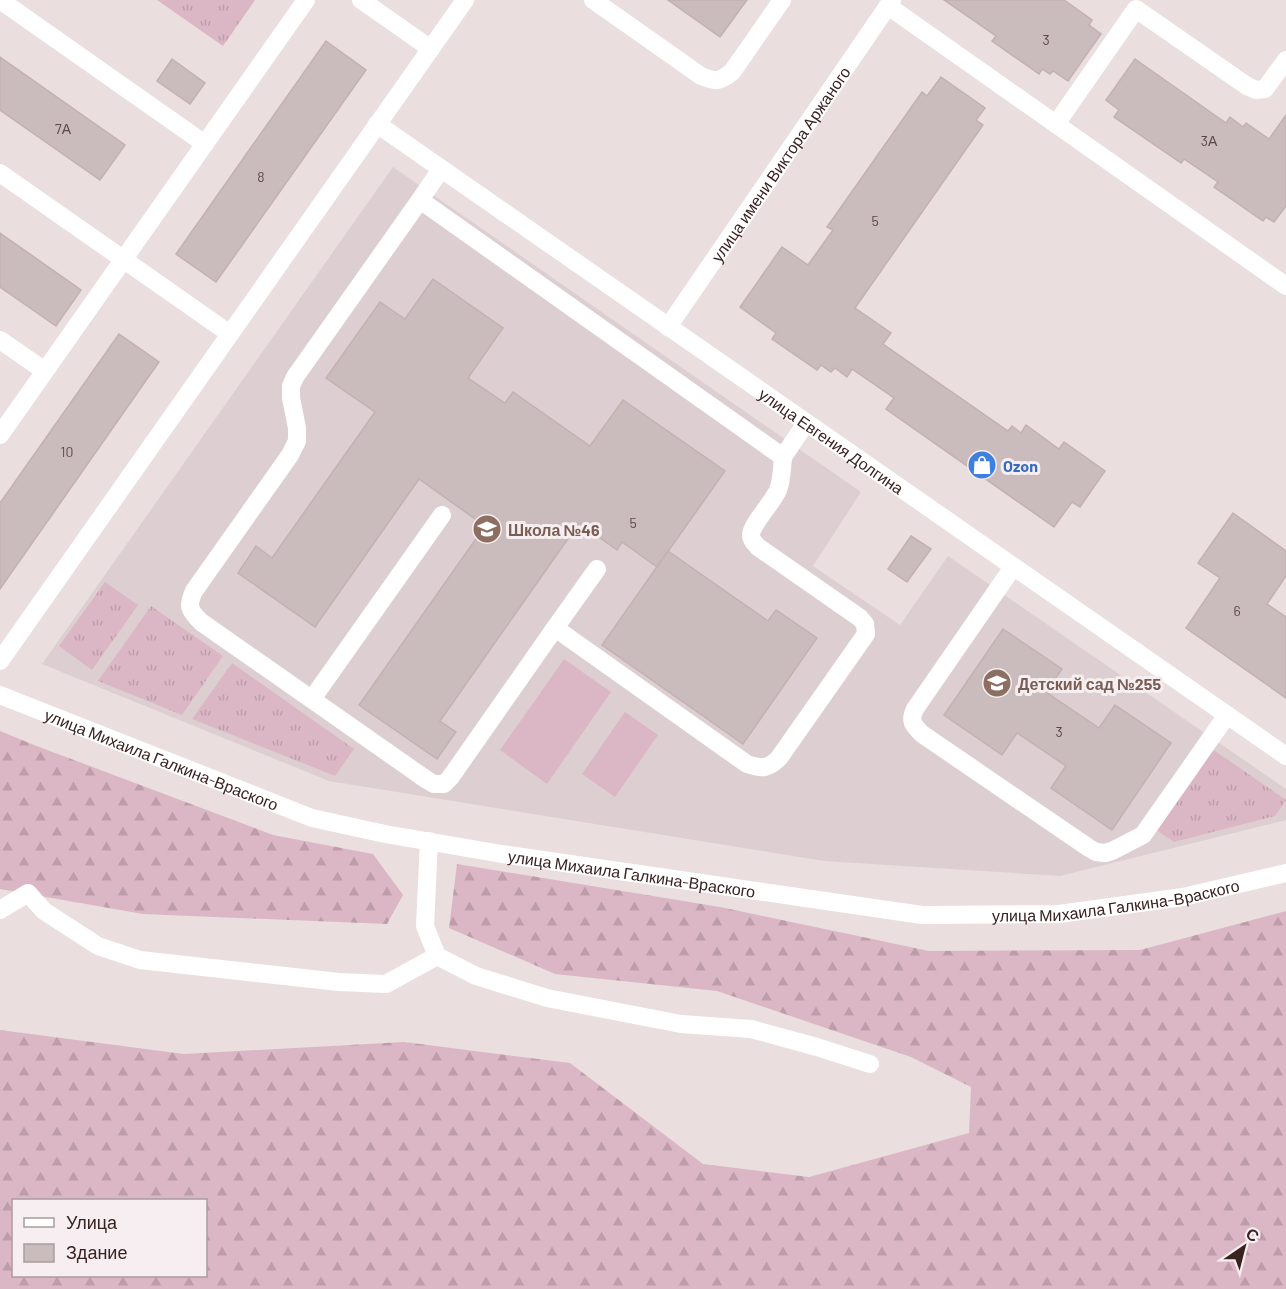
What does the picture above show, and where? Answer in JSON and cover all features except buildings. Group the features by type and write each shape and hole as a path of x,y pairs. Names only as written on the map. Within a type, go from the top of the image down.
{"street":[{"path":"0,0 204,144"},
{"path":"0,435 306,0"},
{"path":"361,0 431,49"},
{"path":"0,661 465,0"},
{"path":"593,0 614,6 701,76 713,81 723,80 732,72 782,0"},
{"path":"890,3 1056,124 1286,286"},
{"name":"улица имени Виктора Аржаного","path":"668,327 890,3"},
{"path":"1056,124 1130,5 1256,90 1265,88 1286,60"},
{"name":"улица Евгения Долгина","path":"377,124 1286,756"},
{"path":"441,169 295,377 291,386 291,398 297,441 283,465 194,591 189,602 191,612 201,622 426,780 434,784 444,784 597,568"},
{"path":"0,173 230,334"},
{"path":"420,200 783,456"},
{"path":"0,340 45,371"},
{"path":"555,628 747,764 757,768 770,766 779,758 866,634 865,624 860,618 758,547 750,533 779,488 783,456 806,423"},
{"path":"312,699 442,515"},
{"path":"1013,567 915,709 912,716 914,726 921,734 1089,848 1105,853 1112,852 1143,835 1227,715"},
{"name":"улица Михаила Галкина-Враского","path":"0,695 312,818 385,834 502,854 922,915 1059,914 1183,897 1286,873"},
{"path":"429,842 425,926 437,956 476,976 547,999 681,1024 751,1029 870,1064"},
{"path":"0,910 28,893 44,911 98,946 140,960 339,982 386,984 437,956"}],"shaded area":[{"name":"Школа №46","path":"393,167 861,492 813,566 900,625 948,556 1286,789 1286,820 1060,876 824,861 329,781 42,664"}],"green space":[{"path":"157,0 255,0 223,46"},
{"path":"105,582 138,605 92,670 59,646"},
{"path":"151,606 223,656 182,715 98,681"},
{"path":"564,659 611,692 547,784 500,750"},
{"path":"232,663 354,749 335,776 192,719"},
{"path":"625,712 658,735 615,797 582,774"},
{"path":"0,731 273,835 373,854 403,895 387,924 143,914 0,889"},
{"path":"1212,749 1286,800 1275,816 1174,842 1156,830"},
{"path":"457,864 720,907 929,951 1140,950 1286,911 1286,1289 0,1289 0,1030 184,1054 404,1042 570,1063 703,1164 809,1177 969,1133 971,1087 911,1057 717,991 555,974 449,928"}],"place":[{"name":"Ozon","path":"982,465"},
{"name":"Школа №46","path":"487,529"},
{"name":"Детский сад №255","path":"997,683"}]}
